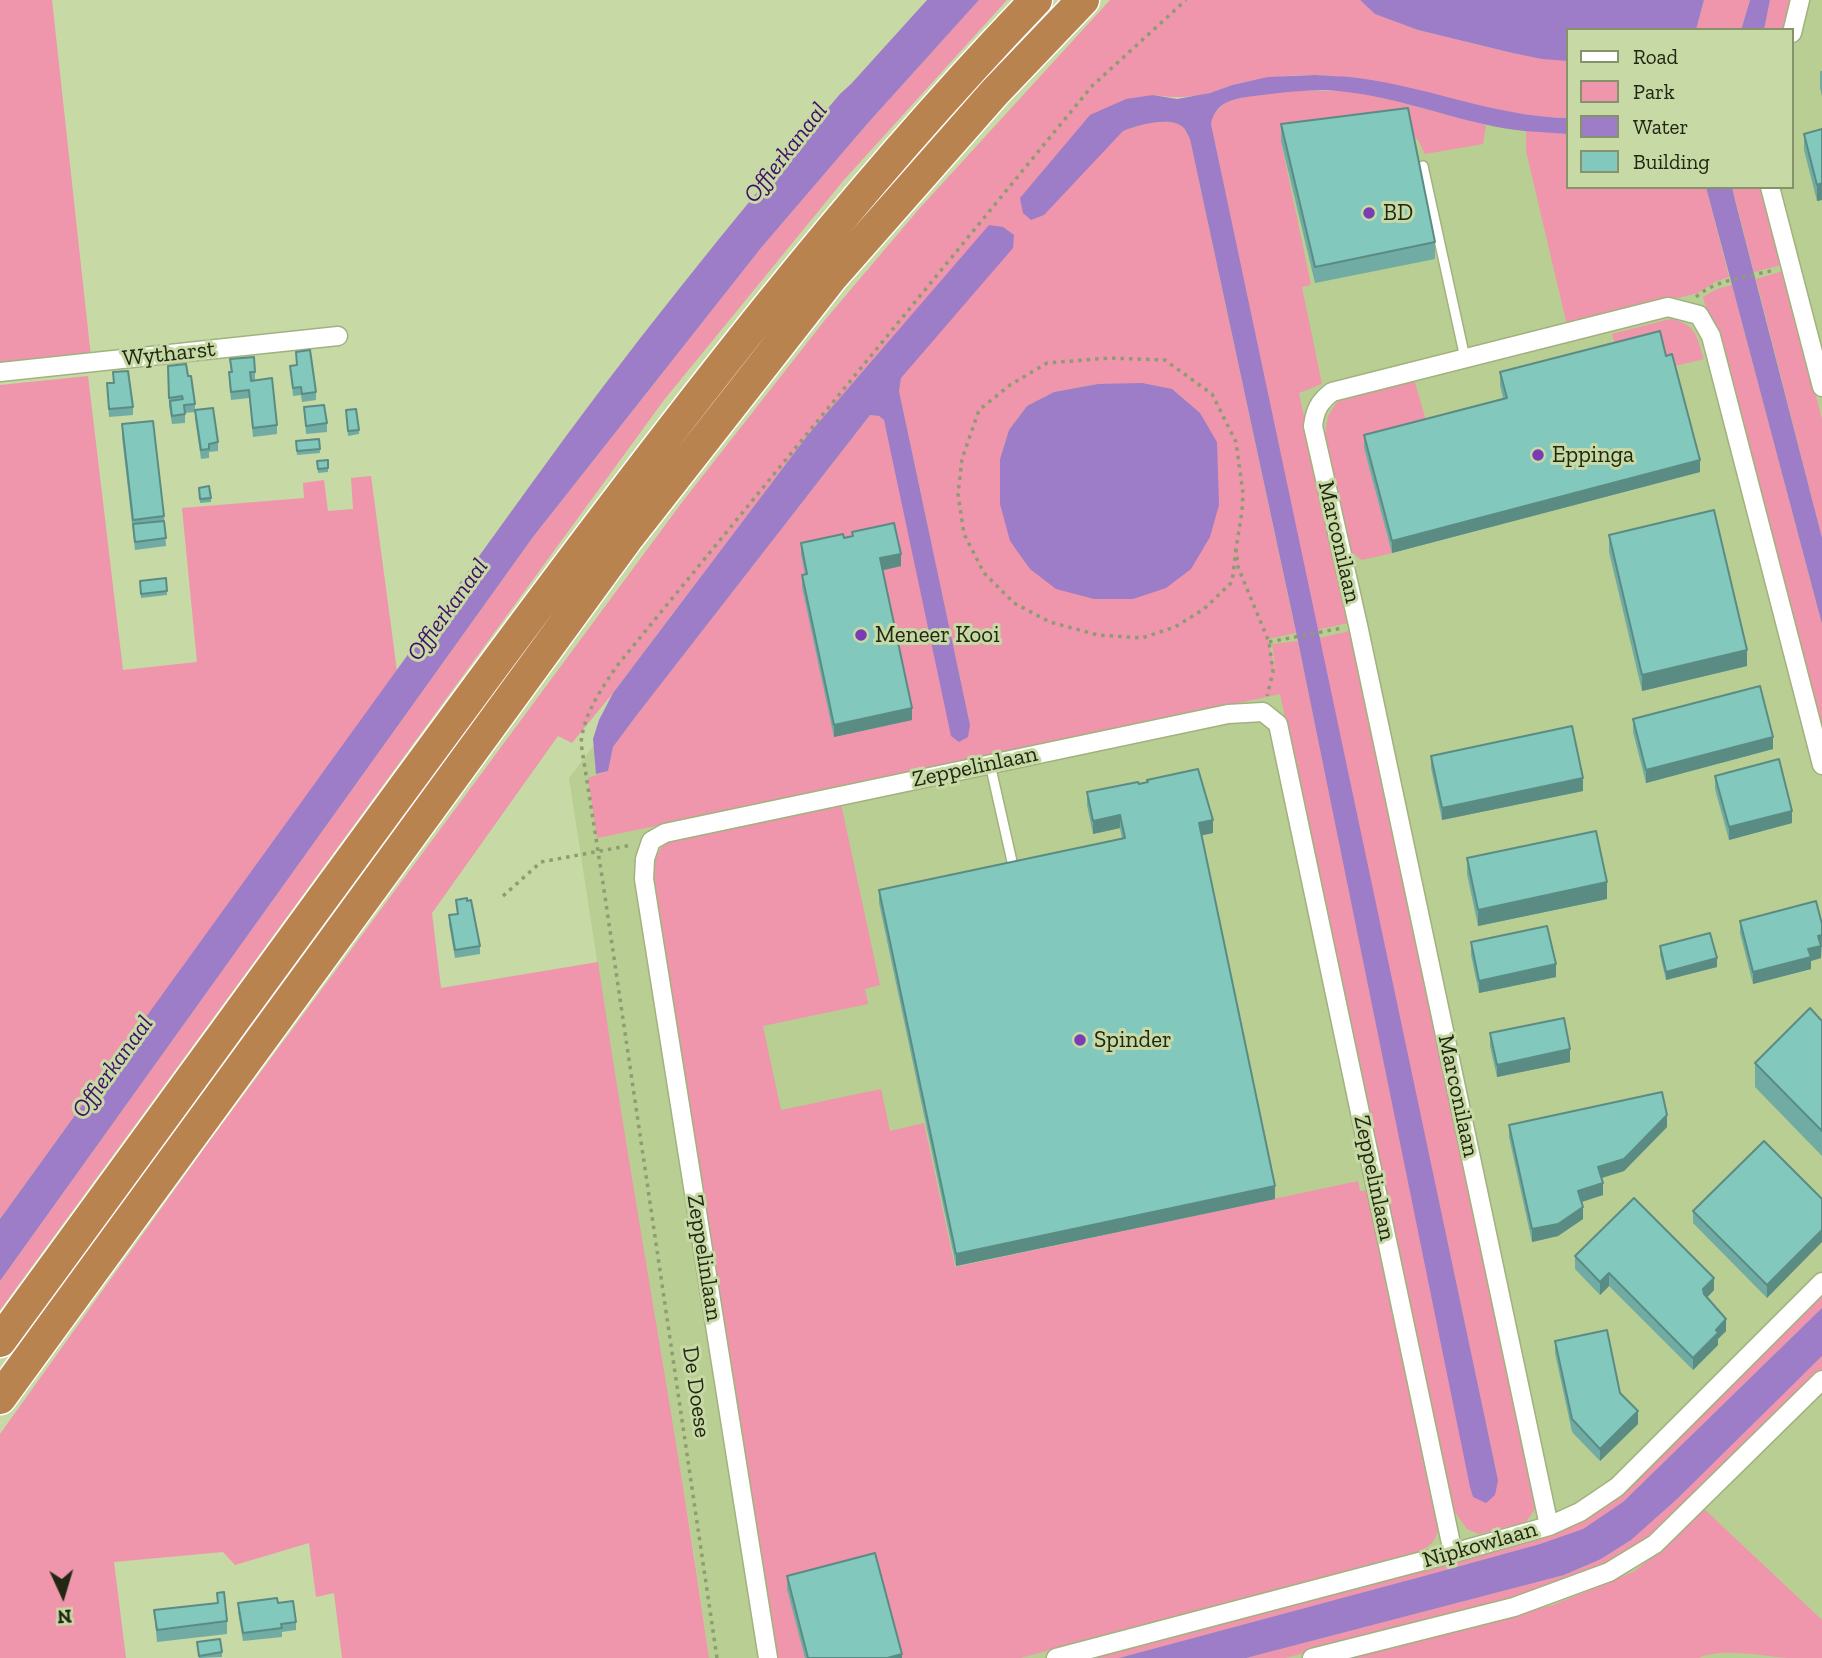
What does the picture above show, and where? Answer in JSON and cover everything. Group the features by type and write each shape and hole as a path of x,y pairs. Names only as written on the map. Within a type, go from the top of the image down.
{"highway":[{"path":"0,1341 439,739 666,435 827,233 968,71 1036,0"},
{"path":"0,1398 635,529 832,277 995,92 1083,0"}],"street":[{"path":"1793,28 1800,0"},
{"path":"1771,189 1822,387"},
{"name":"Marconilaan","path":"1549,1526 1358,625 1313,426 1315,411 1322,399 1332,392 1668,307 1682,311"},
{"path":"1682,311 1699,315 1711,336 1822,765"},
{"name":"Wytharst","path":"0,372 338,336"},
{"name":"Zeppelinlaan","path":"768,1658 644,879 645,859 651,841 665,833 1228,714 1263,712 1278,724 1453,1553"},
{"name":"Nipkowlaan","path":"1055,1658 1453,1553 1549,1526 1580,1512 1617,1488 1822,1282"},
{"path":"1312,1658 1514,1607 1609,1572 1655,1544 1822,1380"}],"lane":[{"path":"1423,166 1465,358"},
{"path":"990,764 1013,866"}],"path":[{"name":"De Doese","path":"717,1658 581,743 583,724 616,667 1092,86 1186,0"},
{"path":"1682,311 1702,293 1726,282 1758,274"},
{"path":"1236,550 1232,582 1204,609 1175,626 1142,638 1098,635 1050,622 1014,603 984,573 964,534 958,494 962,458 979,410 1010,385 1046,363 1109,358 1166,360 1212,394 1236,442 1243,492 1236,550 1238,567 1269,642 1273,672 1263,712"},
{"path":"1269,642 1358,625"},
{"path":"503,896 541,862 651,841"}],"shaded area":[{"path":"1770,0 1822,0 1822,1658 1496,1658 1487,1622 1350,1658 709,1658 569,778 855,403 1105,122 1242,98 1384,98 1486,125 1566,134 1566,189 1794,189 1794,28 1764,28"}],"green space":[{"path":"0,0 52,0 91,357 0,367"},
{"path":"979,0 1007,0 843,181 664,400 0,1310 0,1281 533,537 761,248 868,123"},
{"path":"1110,0 1360,0 1376,14 1418,30 1508,52 1566,61 1566,118 1504,111 1380,82 1306,75 1246,82 1196,96 1153,95 1123,131 1145,124 1171,122 1184,128 1190,139 1296,633 1268,639 1276,673 1272,644 1298,641 1473,1497 1498,1480 1319,638 1350,631 1535,1509 1526,1522 1479,1534 1467,1529 1454,1511 1280,694 954,765 597,838 588,778 608,771 613,747 870,415 884,420 970,725 899,391 901,378 990,225 807,436 613,693 572,743 558,736 432,913 441,988 598,962 709,1658 342,1658 334,1593 316,1597 309,1543 235,1565 223,1552 114,1562 126,1658 0,1658 0,1434 206,1146 683,501 825,320 919,209","holes":["1098,384 1000,504 1000,459 1009,430 1027,406 1054,392"]},
{"path":"1704,0 1750,0 1742,28 1697,28"},
{"path":"1770,0 1793,0 1786,28 1764,28"},
{"path":"1346,91 1384,98 1486,125 1483,144 1425,154 1418,140 1406,130 1379,124 1282,146 1311,285 1302,287 1322,384 1299,393 1348,623 1317,630 1211,124 1215,113 1234,100 1260,94"},
{"path":"1526,130 1566,134 1566,189 1707,189 1729,277 1698,293 1567,325 1526,151"},
{"path":"1733,189 1762,189 1781,265 1754,272"},
{"path":"1783,271 1822,419 1822,538 1756,279"},
{"path":"1732,285 1822,624 1822,744 1703,297"},
{"path":"1670,319 1691,328 1704,359 1666,368 1618,355 1612,334"},
{"path":"88,376 123,670 197,662 182,508 304,498 303,483 324,480 328,511 353,509 351,478 371,476 397,671 0,1219 0,385"},
{"path":"1414,379 1429,431 1364,448 1392,553 1362,560 1350,551 1325,434 1328,416 1337,402"},
{"path":"841,804 880,985 865,989 868,1004 763,1026 781,1110 881,1089 890,1131 924,1123 955,1267 1358,1181 1360,1191 1369,1190 1439,1519 1435,1538 1426,1548 1020,1658 773,1658 654,867 666,842"},
{"path":"1822,1294 1822,1308 1623,1502 1583,1529 1540,1544 1119,1658 1077,1658 1556,1530"},
{"path":"1822,1356 1822,1370 1655,1534 1619,1561 1526,1596 1285,1658 1246,1658 1564,1575 1601,1559 1631,1540 1677,1499"},
{"path":"1703,1508 1822,1620 1822,1658 1719,1653 1698,1658 1350,1658 1553,1605 1633,1572 1666,1547"}],"water":[{"name":"Offierkanaal","path":"927,0 979,0 868,123 761,248 533,537 0,1281 0,1219 529,487 642,336 759,190 840,94"},
{"path":"1360,0 1704,0 1697,28 1566,28 1566,61 1508,52 1418,30 1375,14"},
{"path":"1750,0 1770,0 1764,28 1742,28"},
{"path":"1268,77 1353,77 1515,113 1566,118 1566,134 1514,130 1381,98 1315,90 1230,101 1218,109 1211,124 1498,1480 1495,1495 1486,1503 1473,1497 1470,1487 1298,641 1190,139 1184,128 1171,122 1154,122 1123,131 1044,215 1031,220 1023,213 1020,198 1090,115 1126,99 1153,95 1177,99"},
{"path":"1707,189 1733,189 1822,538 1822,624"},
{"path":"989,225 1003,227 1014,235 1013,248 901,378 899,391 970,725 968,737 959,742 951,736 884,420 870,415 613,747 608,771 596,774 593,739 613,693 807,436"},
{"path":"1142,383 1172,389 1200,413 1217,442 1219,505 1210,537 1191,569 1166,588 1133,599 1094,599 1056,589 1030,569 1010,541 1000,504 1000,459 1009,430 1027,406 1054,392 1098,384"},
{"path":"1822,1308 1822,1356 1677,1499 1631,1540 1601,1559 1564,1575 1246,1658 1119,1658 1540,1544 1583,1529 1623,1502"}],"building":[{"path":"1408,108 1435,242 1315,267 1281,124"},
{"path":"1822,129 1822,183 1817,185 1804,134"},
{"path":"1660,331 1666,356 1672,354 1700,460 1392,541 1364,435 1507,398 1500,372"},
{"path":"310,350 316,392 302,394 301,387 293,388 290,366 297,365 296,352"},
{"path":"254,357 255,372 250,372 251,381 272,378 277,425 253,428 249,390 231,392 230,359"},
{"path":"186,364 188,376 191,376 195,404 184,405 185,414 172,416 170,401 183,399 182,396 169,398 168,366"},
{"path":"128,371 133,407 109,409 107,383 114,383 113,372"},
{"path":"324,405 327,423 306,426 304,407"},
{"path":"213,408 218,442 209,444 209,449 201,450 195,410"},
{"path":"356,409 359,430 348,431 346,410"},
{"path":"153,421 164,516 133,520 122,424"},
{"path":"319,439 320,449 297,451 296,441"},
{"path":"328,460 328,468 318,469 317,461"},
{"path":"209,486 211,498 200,499 199,488"},
{"path":"1714,510 1747,650 1642,675 1609,535"},
{"path":"164,521 166,538 135,542 133,524"},
{"path":"894,523 901,554 880,558 912,708 834,725 802,575 807,574 801,543 843,534 844,538 853,536 852,532"},
{"path":"166,578 167,591 141,594 140,581"},
{"path":"1760,686 1773,737 1646,770 1633,719"},
{"path":"1572,726 1583,778 1442,808 1431,756"},
{"path":"1779,759 1792,811 1729,827 1715,776"},
{"path":"1198,769 1213,820 1199,823 1275,1186 956,1254 879,890 1125,838 1120,815 1093,821 1087,792 1138,782 1139,784"},
{"path":"1596,831 1607,882 1478,910 1467,858"},
{"path":"467,898 467,901 471,900 480,946 455,950 449,915 458,914 456,900"},
{"path":"1816,901 1822,924 1822,935 1818,936 1821,946 1808,949 1811,957 1753,972 1740,921"},
{"path":"1547,926 1556,964 1479,981 1471,942"},
{"path":"1710,933 1717,958 1666,972 1660,946"},
{"path":"1810,1008 1822,1021 1822,1131 1755,1063"},
{"path":"1564,1018 1570,1049 1497,1065 1490,1033"},
{"path":"1662,1092 1667,1115 1624,1159 1598,1167 1603,1183 1578,1191 1583,1207 1558,1224 1532,1229 1509,1125"},
{"path":"1764,1141 1822,1199 1822,1230 1767,1285 1693,1211"},
{"path":"1634,1198 1714,1278 1703,1289 1704,1294 1726,1319 1716,1330 1718,1333 1693,1358 1609,1273 1600,1282 1575,1256"},
{"path":"1607,1330 1620,1393 1638,1411 1600,1449 1572,1419 1555,1341"},
{"path":"875,1553 902,1654 887,1658 808,1658 787,1576"},
{"path":"224,1592 227,1621 157,1630 154,1610 218,1603 217,1593"},
{"path":"277,1598 278,1603 293,1601 296,1622 281,1624 282,1628 243,1633 238,1603"},
{"path":"220,1639 222,1652 199,1656 197,1642"}],"place":[{"name":"BD","path":"1369,213"},
{"name":"Eppinga","path":"1538,455"},
{"name":"Meneer Kooi","path":"861,635"},
{"name":"Spinder","path":"1080,1040"}]}
